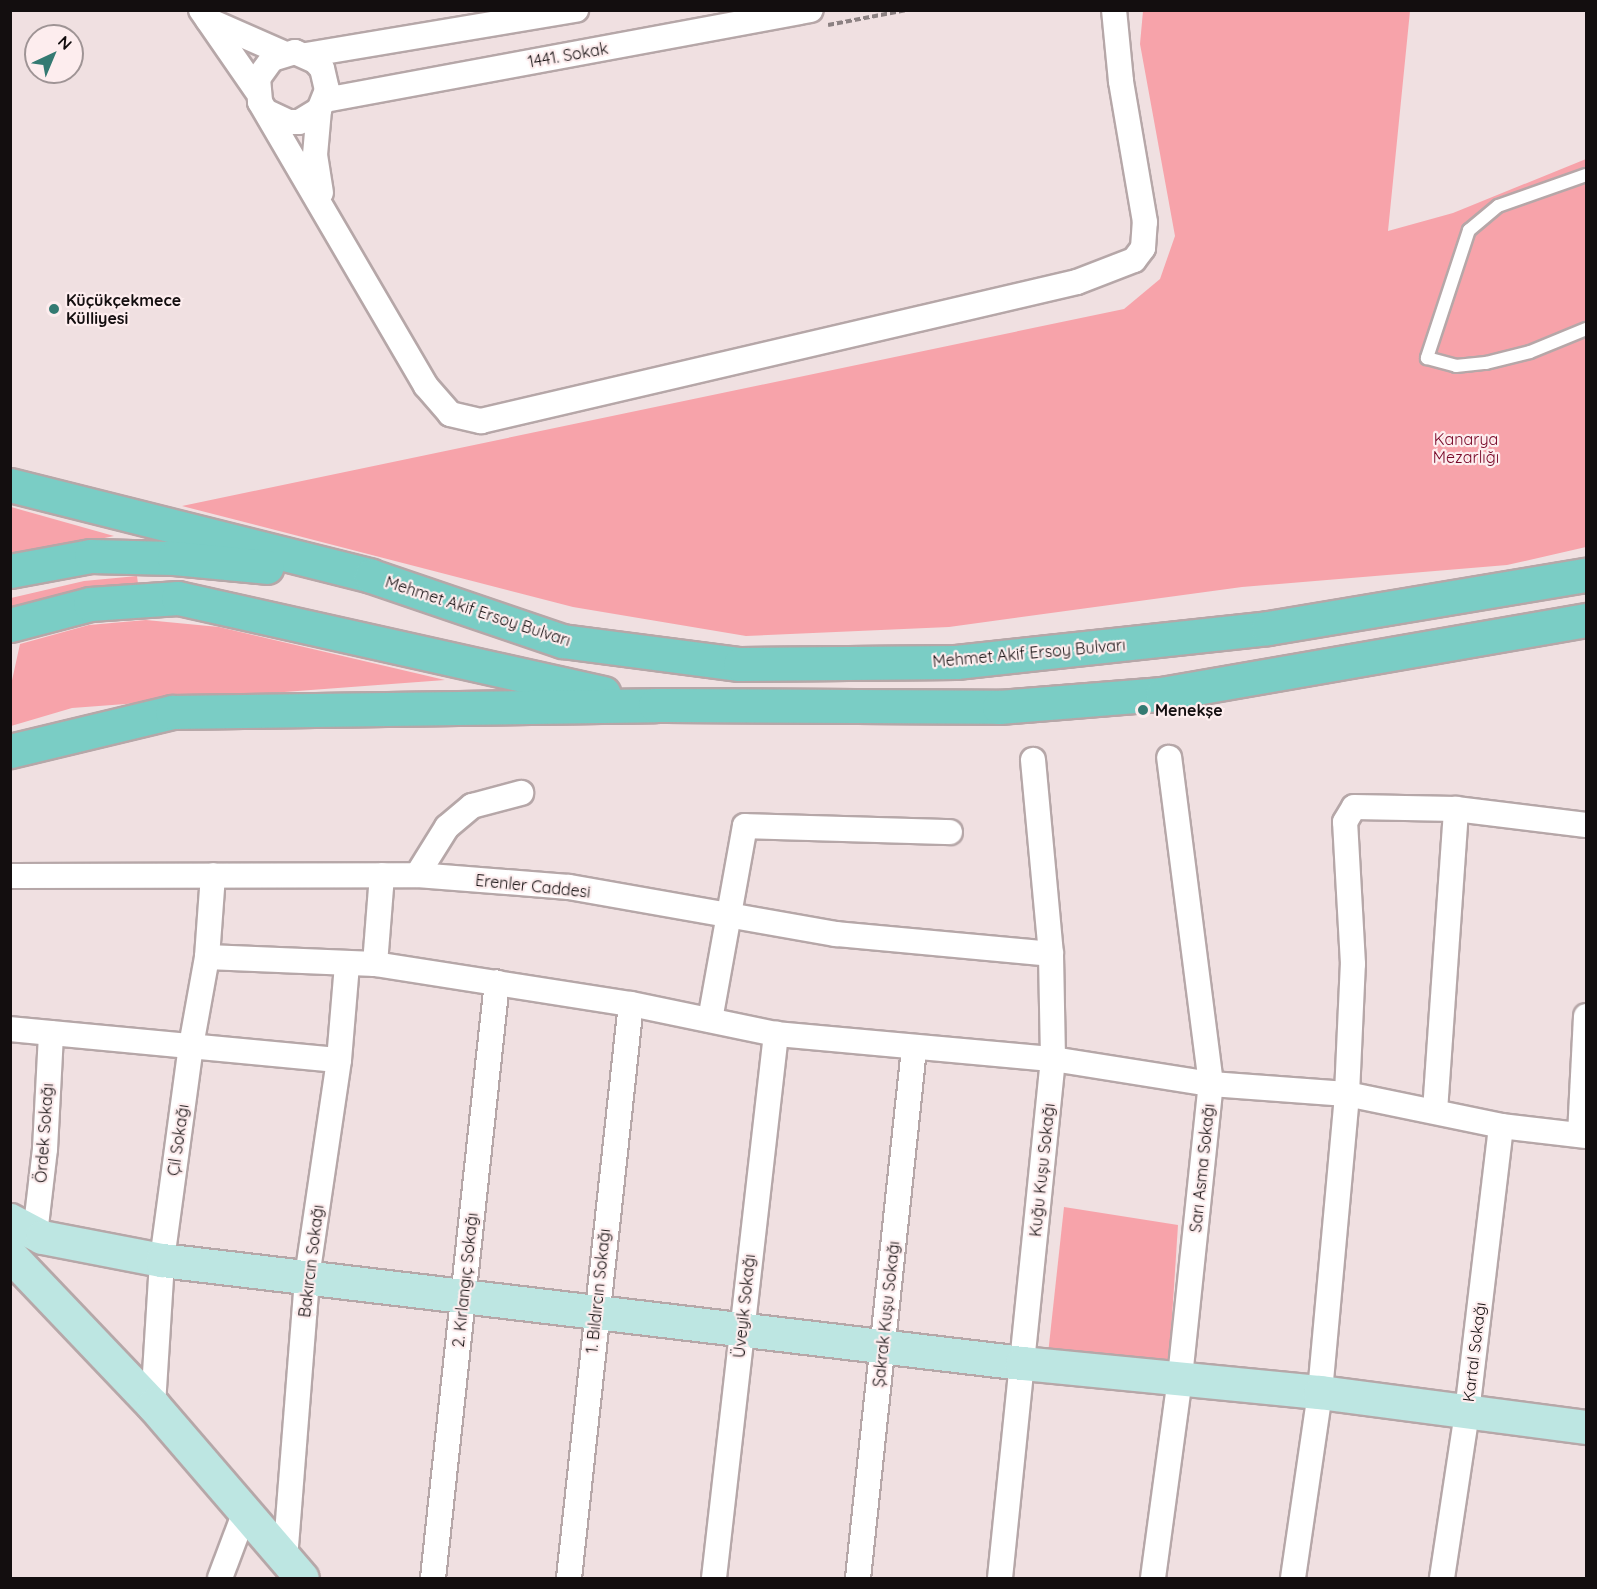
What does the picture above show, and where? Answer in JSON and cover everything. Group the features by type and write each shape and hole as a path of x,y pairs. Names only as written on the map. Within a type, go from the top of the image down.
{"main road":[{"path":"10,485 370,576"},
{"path":"10,571 91,556 174,558 370,576"},
{"name":"Mehmet Akif Ersoy Bulvarı","path":"370,576 562,641 752,664 956,662 1268,628 1587,575"},
{"path":"10,625 90,604 178,598 655,705"},
{"path":"10,751 172,712 655,705 999,707 1162,694 1587,620"}],"street":[{"path":"262,101 263,67 294,54 576,10"},
{"name":"1441. Sokak","path":"322,105 811,10"},
{"path":"204,15 262,101 426,386 450,414 481,421 1077,282 1134,260 1143,248 1146,234 1121,81 1114,10"},
{"path":"204,15 294,54 322,69 327,79 315,155 326,213"},
{"path":"262,101 288,122 299,122 322,105"},
{"name":"Sarı Asma Sokağı","path":"1153,1578 1180,1377 1211,1084 1169,758"},
{"name":"Kuğu Kuşu Sokağı","path":"1000,1578 1053,1059 1051,954 1033,760"},
{"path":"417,875 447,827 472,806 521,793"},
{"path":"1293,1578 1320,1392 1347,1094 1353,964 1345,822 1354,807 1456,809 1587,825"},
{"path":"1435,1111 1456,809"},
{"path":"710,1020 745,826 950,831"},
{"path":"375,964 382,875"},
{"name":"Erenler Caddesi","path":"10,876 417,875 569,887 836,934 1051,954"},
{"name":"Çil Sokağı","path":"153,1405 162,1260 191,1046 207,957 213,876"},
{"path":"207,957 347,965 375,964 631,1004 776,1034 915,1049 1053,1059 1211,1084 1347,1094 1501,1126 1583,1135 1587,1016"},
{"name":"Bakırcın Sokağı","path":"293,1569 308,1277 339,1060 347,965"},
{"name":"2. Kırlangıç Sokağı","path":"433,1578 497,982"},
{"name":"1. Bıldırcın Sokağı","path":"569,1578 595,1312 631,1004"},
{"path":"10,1029 339,1060"},
{"name":"Ördek Sokağı","path":"23,1227 45,1149 51,1033"},
{"name":"Üveyik Sokağı","path":"714,1578 776,1034"},
{"name":"Şakrak Kuşu Sokağı","path":"858,1578 915,1049"},
{"name":"Kartal Sokağı","path":"1442,1578 1467,1412 1501,1126"},
{"path":"23,1227 162,1260 1022,1363 1320,1392 1587,1427"},
{"path":"10,1255 153,1405 293,1569"},
{"path":"220,1578 245,1512"}],"lane":[{"path":"1587,175 1498,206 1477,222 1463,240 1427,358 1456,366 1486,363 1530,352 1587,329"}],"green space":[{"name":"Kanarya Mezarlığı","path":"1143,11 1410,11 1388,231 1453,213 1586,159 1586,547 1507,565 1242,587 949,627 746,636 573,607 182,506 1124,309 1160,279 1175,236 1140,44"},
{"path":"11,507 114,536 11,558"},
{"path":"137,576 138,584 99,589 11,614 11,598 84,581"},
{"path":"146,620 219,627 445,680 72,708 11,726 11,685 20,644 89,625"},
{"path":"1064,1207 1178,1225 1169,1364 1048,1354"}],"place":[{"name":"Küçükçekmece Külliyesi","path":"54,309"},
{"name":"Menekşe","path":"1143,710"}]}
